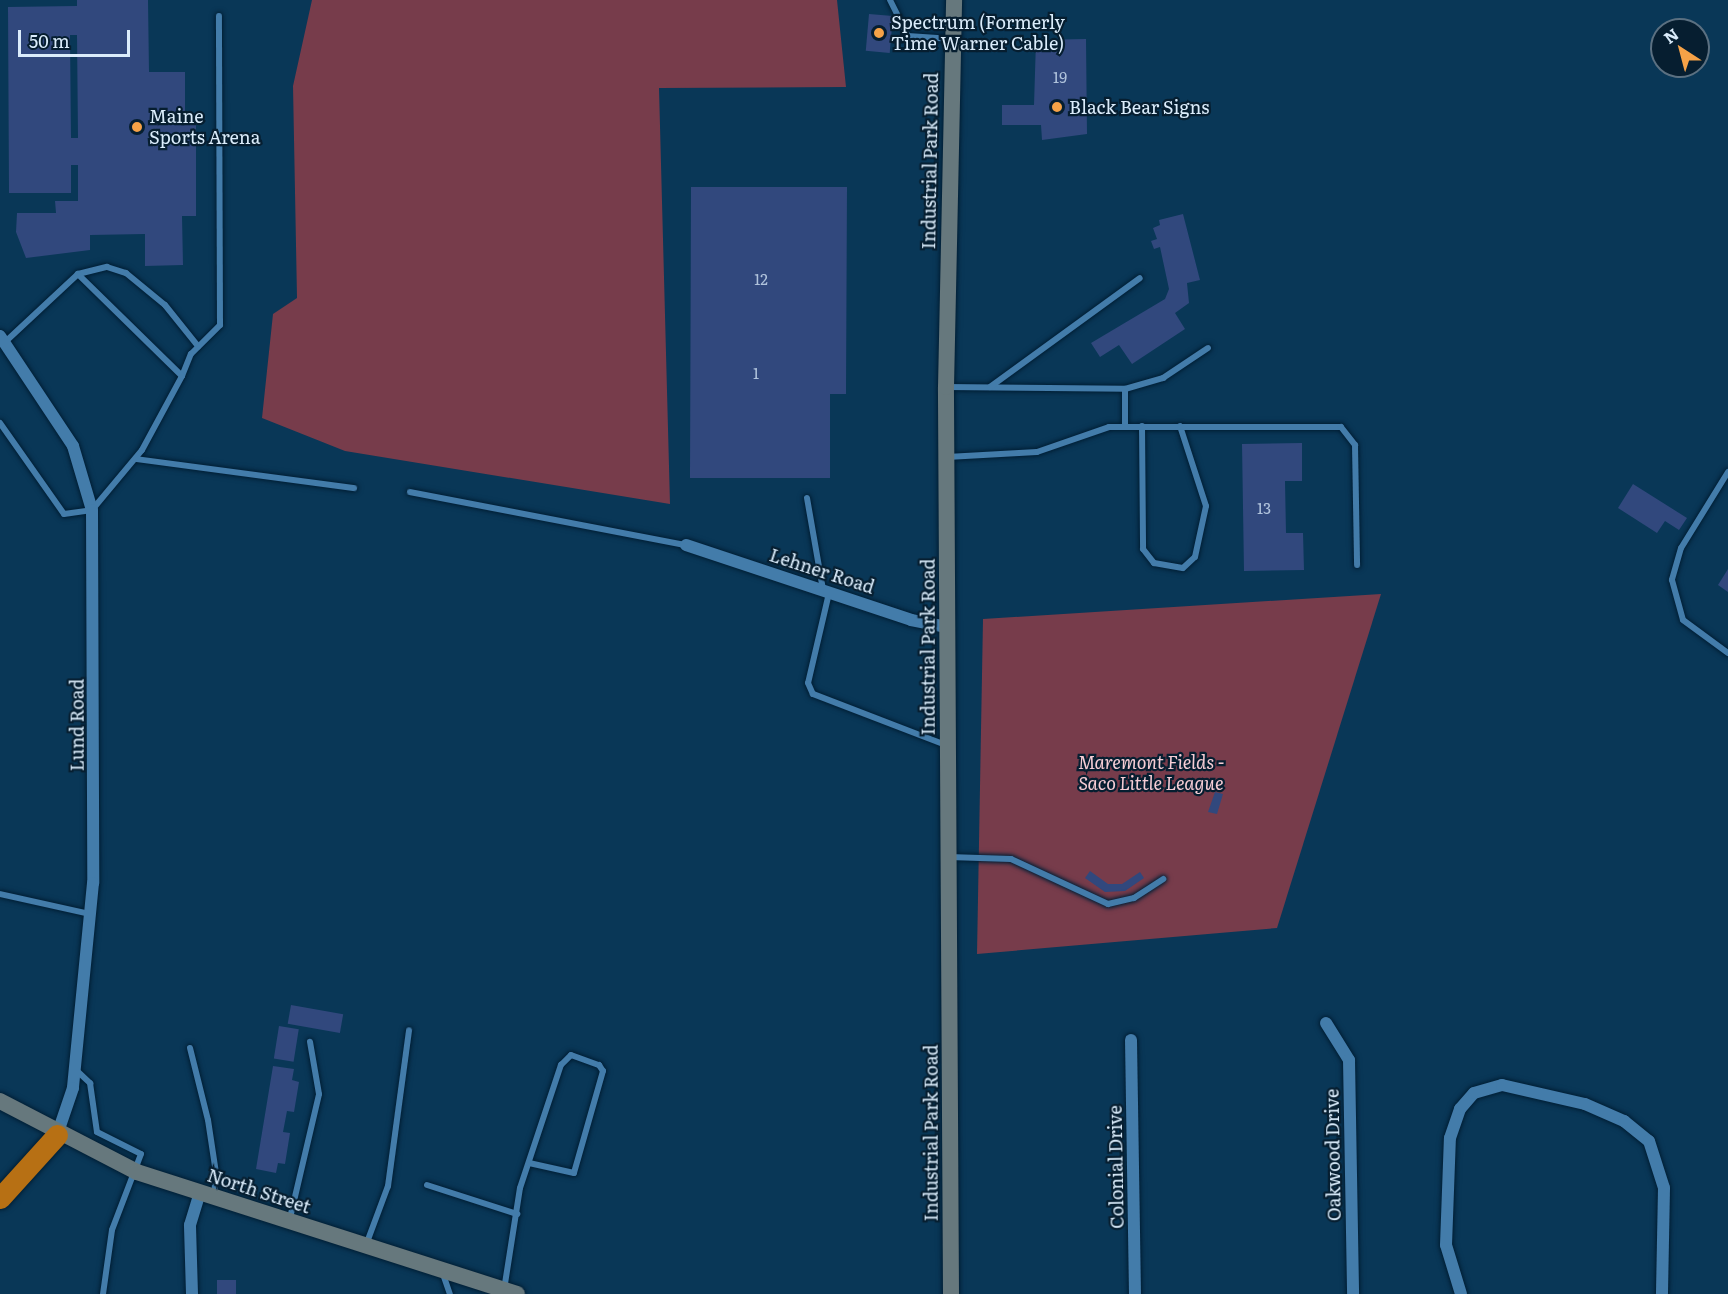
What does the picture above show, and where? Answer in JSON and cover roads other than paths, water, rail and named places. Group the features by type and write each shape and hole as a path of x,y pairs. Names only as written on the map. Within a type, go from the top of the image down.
{"highway":[{"path":"0,1193 55,1134"},
{"path":"0,1198 55,1134"}],"main road":[{"name":"Industrial Park Road","path":"951,1294 946,387 954,0"},
{"name":"North Street","path":"0,1101 55,1134 137,1172 510,1292"}],"street":[{"name":"Lund Road","path":"2,339 73,446 92,510 91,915 69,1108 55,1134"},
{"name":"Lehner Road","path":"686,545 826,591 948,627"},
{"name":"Oakwood Drive","path":"1326,1023 1349,1060 1353,1294"},
{"name":"Colonial Drive","path":"1131,1040 1135,1294"},
{"path":"1461,1294 1446,1245 1450,1138 1460,1109 1474,1093 1502,1085 1585,1104 1624,1121 1648,1141 1664,1188 1662,1294"},
{"path":"192,1294 190,1225 207,1194"}],"lane":[{"path":"890,0 908,36 953,39"},
{"path":"0,423 64,514 92,510 136,459 198,346 217,332 222,313 219,16"},
{"path":"2,339 78,274 106,267 126,273 165,305 198,346"},
{"path":"78,274 182,376"},
{"path":"989,387 1140,278"},
{"path":"946,387 1125,389 1162,378 1209,348"},
{"path":"1125,389 1125,426"},
{"path":"946,457 1037,452 1095,430 1125,426 1326,424 1350,433 1355,445 1357,565"},
{"path":"1142,426 1143,549 1154,562 1183,568 1195,557 1206,506 1180,426"},
{"path":"136,459 354,488"},
{"path":"1728,472 1681,548 1672,580 1683,620 1728,653"},
{"path":"410,492 686,545"},
{"path":"807,498 826,591 808,683 813,694 915,737 948,745"},
{"path":"949,857 1011,859 1108,904 1134,898 1163,879"},
{"path":"0,894 91,915"},
{"path":"365,1246 388,1186 408,1030"},
{"path":"288,1222 319,1094 310,1042"},
{"path":"190,1048 215,1162 207,1194"},
{"path":"510,1292 516,1214 529,1163 564,1058 571,1055 599,1065 603,1071 574,1173 529,1163"},
{"path":"75,1069 90,1083 97,1132 137,1149 137,1172 112,1230 103,1294"},
{"path":"427,1185 516,1214"},
{"path":"442,1270 450,1294"}],"place":[{"name":"Spectrum (Formerly Time Warner Cable)","path":"879,33"},
{"name":"Black Bear Signs","path":"1057,107"},
{"name":"Maine Sports Arena","path":"137,127"}],"park label":[{"name":"Maremont Fields - Saco Little League","path":"1151,774"}]}
